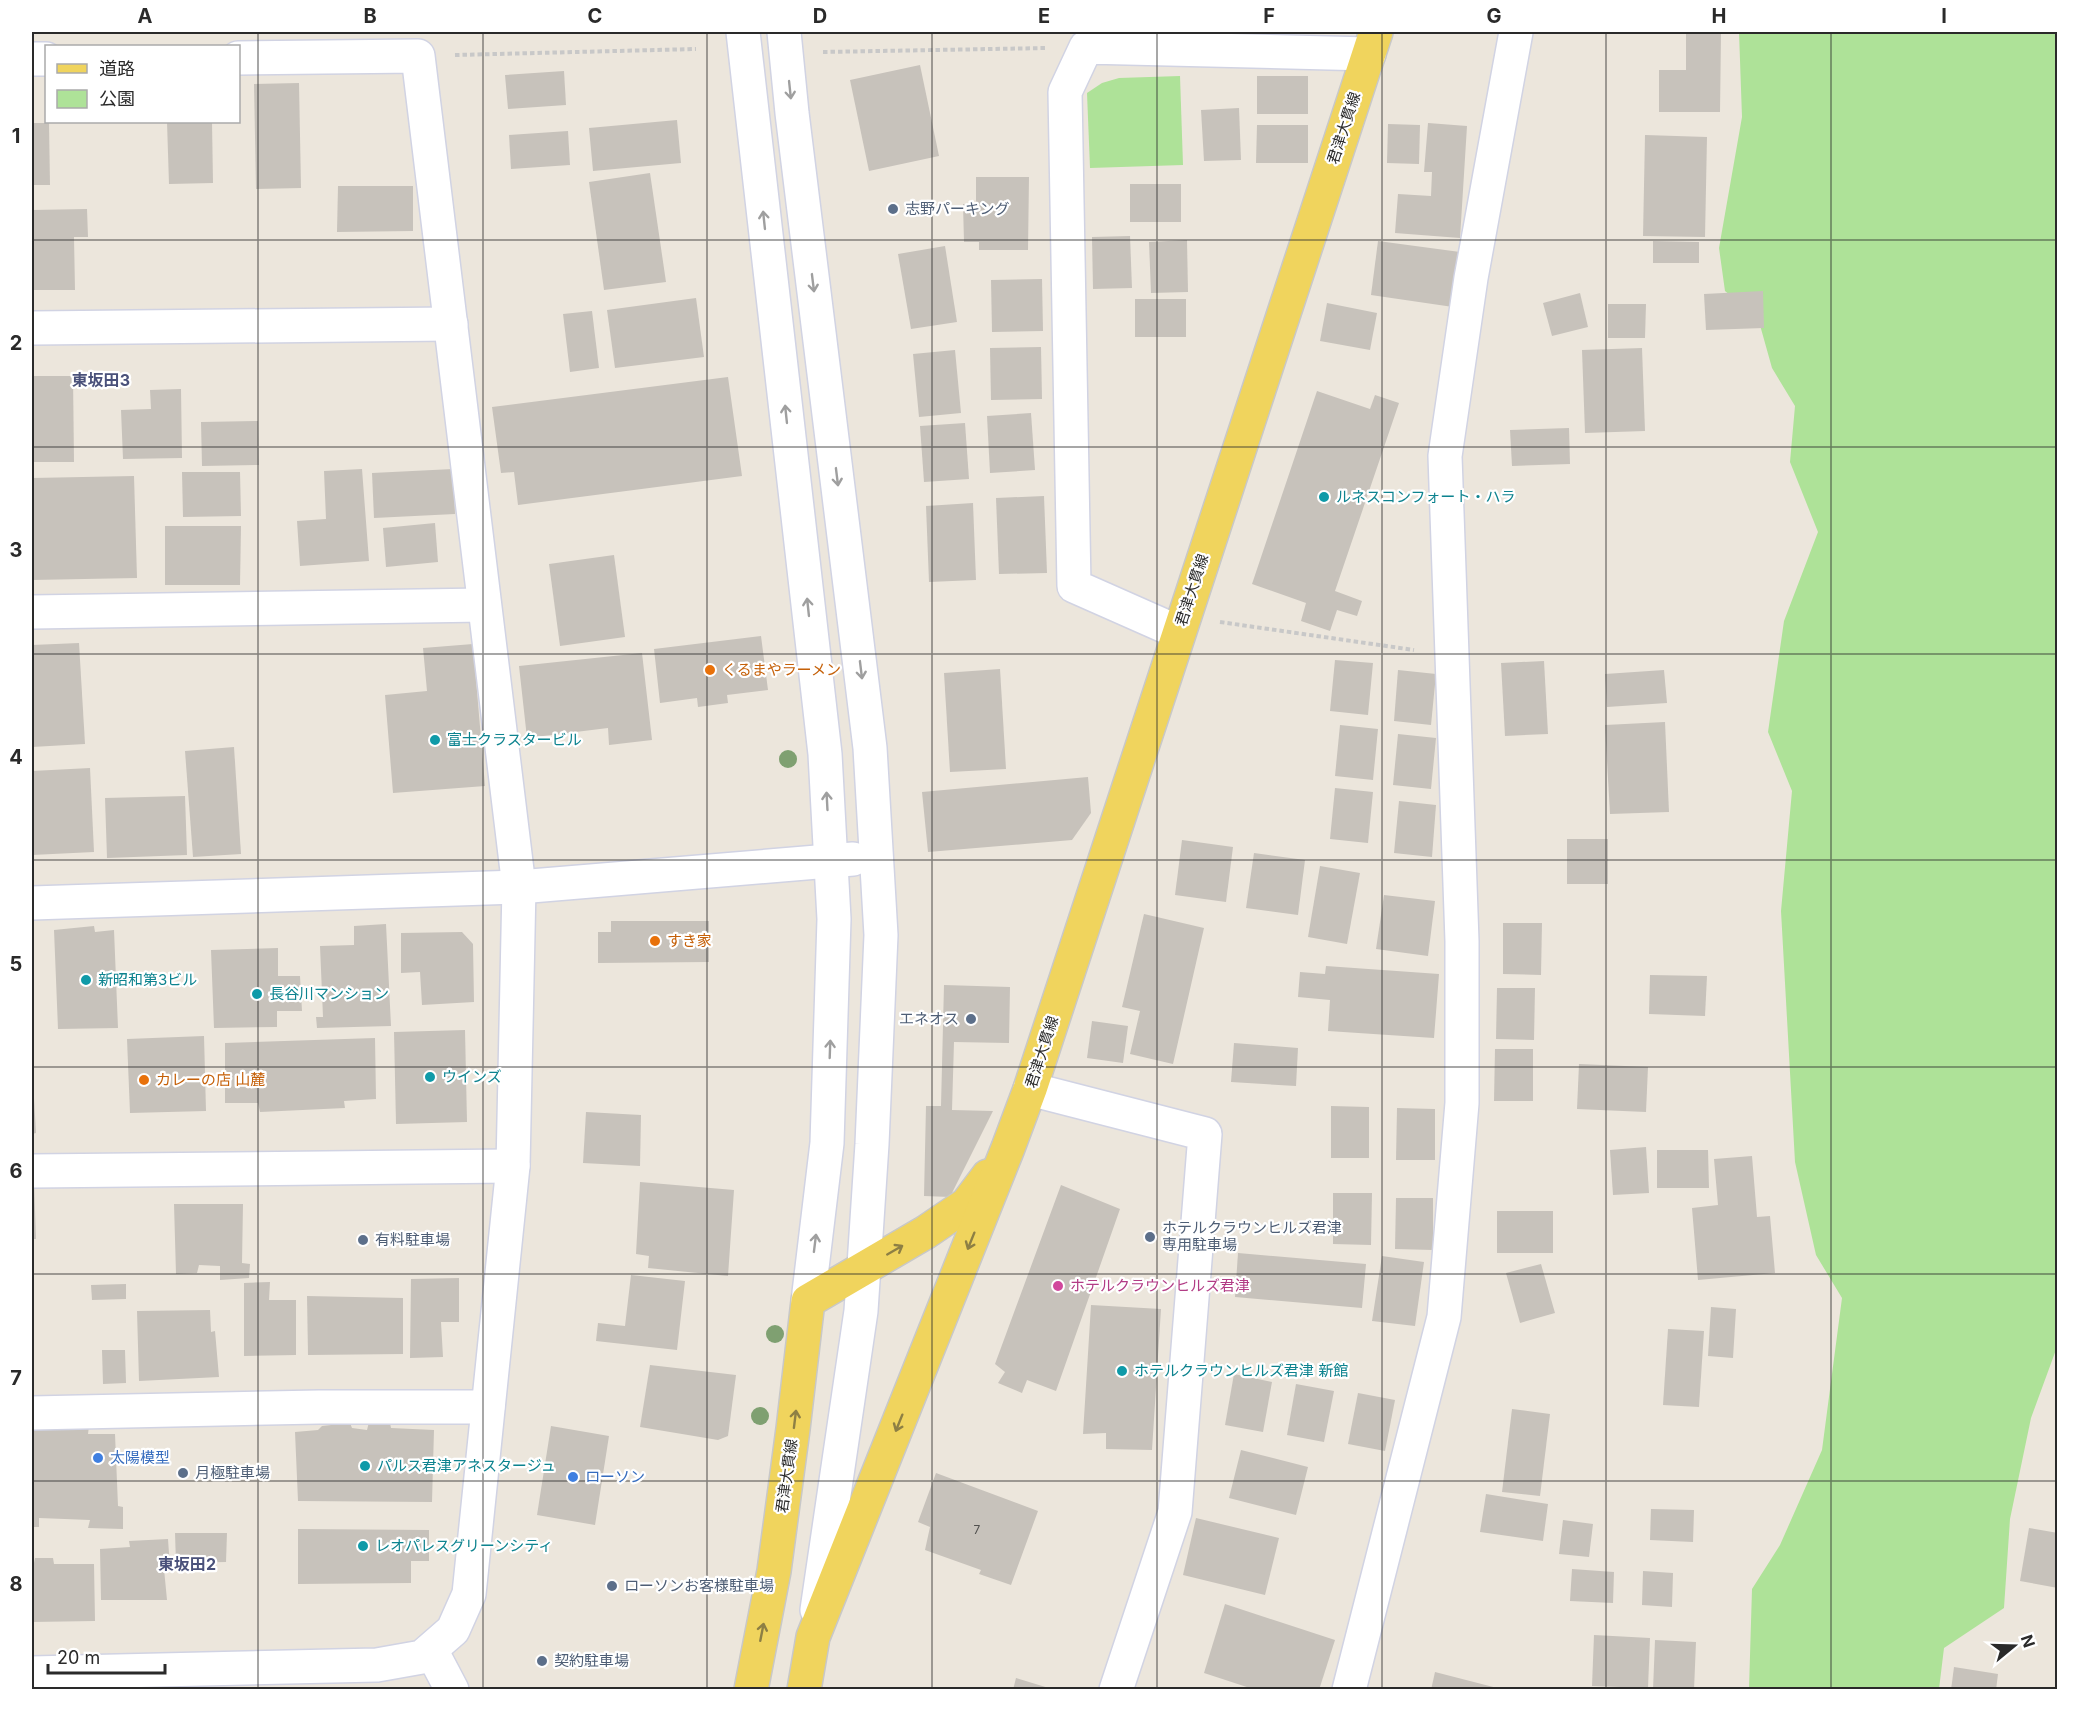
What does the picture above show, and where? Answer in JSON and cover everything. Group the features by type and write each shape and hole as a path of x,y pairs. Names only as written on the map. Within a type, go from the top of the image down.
{"main road":[{"name":"君津大貫線","path":"804,1689 813,1637 1030,1089 1373,43"},
{"name":"君津大貫線","path":"751,1689 774,1571 794,1429 808,1301 926,1232 968,1204 1008,1148"}],"street":[{"path":"743,32 825,754 834,935 827,1143 808,1301"},
{"path":"784,32 870,748 881,935 872,1144 861,1311 813,1637"},
{"path":"1349,1689 1444,1317 1462,1103 1462,941 1445,456 1471,278 1516,32"},
{"path":"1181,624 1074,586 1065,92 1086,47 1373,43"},
{"path":"32,1673 377,1665 422,1657 453,1630 469,1594 513,1166 519,887 418,56 240,58"},
{"path":"32,328 451,324"},
{"path":"32,612 484,605"},
{"path":"32,903 519,887 830,860 876,859"},
{"path":"1030,1089 1205,1134 1174,1512 1116,1689"},
{"path":"32,1171 513,1166"},
{"path":"32,1413 319,1407 488,1407"},
{"path":"431,1650 453,1689"}],"path":[{"path":"820,52 1086,47"},
{"path":"418,56 696,50"},
{"path":"1181,624 1452,656"}],"green space":[{"path":"1739,32 2057,32 2057,1347 2031,1418 2010,1519 2004,1608 1944,1648 1939,1689 1749,1689 1752,1589 1780,1545 1822,1450 1842,1298 1816,1255 1795,1162 1781,911 1792,791 1768,732 1784,621 1818,532 1790,462 1795,406 1772,368 1758,318 1725,291 1719,248 1742,117"},
{"path":"1180,76 1183,165 1090,168 1087,93 1102,83 1119,78"}],"building":[{"path":"823,32 849,32 849,34 823,34"},
{"path":"1686,32 1721,32 1720,112 1659,112 1659,70 1686,70"},
{"path":"920,65 939,156 869,171 850,80"},
{"path":"564,71 566,105 508,109 505,75"},
{"path":"1257,76 1308,76 1308,114 1257,114"},
{"path":"299,83 301,188 256,189 254,84"},
{"path":"1239,108 1241,160 1204,161 1201,110"},
{"path":"677,120 681,163 593,171 589,128"},
{"path":"32,123 49,123 50,185 32,185"},
{"path":"167,123 212,123 213,183 169,184"},
{"path":"1428,123 1467,126 1460,238 1395,233 1398,194 1431,196 1432,172 1424,172"},
{"path":"1388,124 1420,125 1419,164 1387,163"},
{"path":"1257,125 1308,125 1308,163 1256,163"},
{"path":"568,131 570,165 511,169 509,135"},
{"path":"1645,135 1707,137 1705,237 1643,236"},
{"path":"650,173 666,282 604,290 589,182"},
{"path":"976,177 1029,177 1028,250 979,250 979,242 964,242 963,204 976,204"},
{"path":"1130,184 1181,184 1181,222 1130,222"},
{"path":"338,186 413,186 413,231 337,232"},
{"path":"87,209 88,237 74,237 75,290 32,290 32,210"},
{"path":"1130,236 1132,288 1093,289 1092,237"},
{"path":"1187,240 1188,292 1151,293 1149,242"},
{"path":"1378,241 1460,252 1453,307 1371,295"},
{"path":"1653,241 1699,242 1699,263 1653,263"},
{"path":"945,246 957,322 911,329 898,254"},
{"path":"1042,279 1043,331 992,332 991,280"},
{"path":"1763,291 1764,328 1706,330 1704,294"},
{"path":"1580,293 1588,327 1552,336 1543,303"},
{"path":"696,298 704,357 615,368 607,310"},
{"path":"1135,299 1186,299 1186,337 1135,337"},
{"path":"1327,303 1377,313 1370,350 1320,341"},
{"path":"1608,304 1646,304 1645,338 1608,338"},
{"path":"592,311 599,368 570,372 563,314"},
{"path":"1041,347 1042,399 991,400 990,348"},
{"path":"1642,348 1645,431 1585,433 1582,350"},
{"path":"955,350 961,413 919,417 913,354"},
{"path":"32,376 73,376 74,462 32,462"},
{"path":"728,377 742,476 518,505 514,472 501,473 492,407"},
{"path":"181,389 182,458 123,459 121,410 151,409 150,390"},
{"name":"ルネスコンフォート・ハラ","path":"1317,391 1370,409 1375,395 1399,403 1335,591 1362,601 1357,616 1337,610 1330,631 1301,621 1306,603 1252,584"},
{"path":"1031,413 1035,470 990,473 987,416"},
{"path":"258,421 259,465 202,466 201,422"},
{"path":"965,423 969,479 924,482 920,426"},
{"path":"1569,428 1570,464 1512,466 1510,430"},
{"path":"362,469 369,561 300,566 297,521 326,519 324,471"},
{"path":"453,469 455,514 374,518 372,473"},
{"path":"182,472 240,472 241,516 183,517"},
{"path":"134,476 137,578 32,580 32,478"},
{"path":"1044,496 1047,573 999,574 996,498"},
{"path":"973,503 976,580 929,582 926,506"},
{"path":"435,523 438,562 386,567 383,528"},
{"path":"165,526 241,526 240,585 165,585"},
{"path":"614,555 625,637 560,646 549,564"},
{"path":"761,636 768,690 727,695 728,703 698,707 697,698 660,703 654,649"},
{"path":"79,643 85,744 32,747 32,645"},
{"name":"富士クラスタービル","path":"473,644 485,786 393,793 385,695 427,691 423,648"},
{"path":"642,653 652,740 609,745 608,728 527,738 519,666"},
{"path":"1335,660 1373,663 1368,715 1330,711"},
{"path":"1544,661 1548,734 1505,736 1501,663"},
{"path":"1000,669 1006,769 950,772 944,673"},
{"path":"1398,670 1436,674 1431,725 1394,721"},
{"path":"1664,670 1667,703 1607,707 1605,674"},
{"path":"1665,722 1669,812 1610,814 1605,725"},
{"path":"1340,725 1378,729 1373,780 1335,776"},
{"path":"1398,734 1436,738 1431,789 1393,785"},
{"path":"234,747 241,854 193,857 185,751"},
{"path":"90,768 94,852 32,855 32,771"},
{"path":"1088,777 1091,813 1072,840 928,852 922,792"},
{"path":"1335,788 1373,792 1368,843 1330,839"},
{"path":"185,796 187,855 107,858 105,798"},
{"path":"1399,801 1436,805 1432,857 1394,853"},
{"path":"1567,839 1608,839 1608,884 1567,884"},
{"path":"1182,840 1233,847 1226,902 1175,895"},
{"path":"1254,853 1305,860 1298,915 1246,908"},
{"path":"1320,866 1360,873 1347,944 1308,937"},
{"path":"1384,895 1435,901 1428,956 1376,949"},
{"path":"1144,914 1204,928 1173,1064 1130,1054 1140,1011 1122,1007"},
{"path":"611,921 709,921 709,962 598,963 598,932 611,932"},
{"path":"1503,923 1542,923 1541,975 1503,974"},
{"path":"386,924 391,1026 317,1028 316,1017 323,1017 320,946 354,945 354,926"},
{"name":"新昭和第3ビル","path":"94,926 95,932 114,930 118,1028 58,1029 54,930"},
{"path":"462,932 473,944 474,1002 422,1005 420,972 401,973 401,933"},
{"name":"長谷川マンション","path":"278,948 278,976 300,976 302,1011 277,1011 277,1027 214,1028 211,950"},
{"path":"1326,966 1439,974 1434,1038 1328,1031 1330,1000 1298,997 1300,972 1325,974"},
{"path":"1650,975 1707,976 1705,1016 1649,1014"},
{"path":"944,985 1010,987 1009,1043 954,1042 952,1110 993,1111 950,1197 924,1196 926,1106 941,1106"},
{"path":"1497,988 1535,988 1534,1040 1496,1039"},
{"path":"1092,1021 1128,1026 1123,1063 1087,1058"},
{"name":"ウインズ","path":"465,1030 467,1122 396,1124 394,1032"},
{"path":"204,1036 206,1111 130,1113 127,1039"},
{"path":"375,1038 376,1099 344,1101 345,1108 260,1112 258,1103 225,1103 225,1043"},
{"path":"1234,1043 1298,1048 1296,1086 1231,1082"},
{"path":"1495,1049 1533,1049 1533,1101 1494,1101"},
{"path":"1579,1064 1648,1067 1646,1112 1577,1109"},
{"path":"32,1083 36,1133 32,1134"},
{"path":"1331,1106 1369,1107 1369,1158 1331,1158"},
{"path":"1397,1108 1435,1109 1435,1160 1396,1160"},
{"path":"586,1112 641,1115 640,1166 583,1163"},
{"path":"1646,1147 1649,1193 1613,1195 1610,1150"},
{"path":"1657,1150 1708,1150 1709,1188 1657,1188"},
{"path":"1752,1156 1757,1217 1770,1216 1775,1273 1698,1280 1692,1208 1718,1205 1714,1159"},
{"path":"640,1182 734,1190 728,1276 648,1268 649,1256 636,1254"},
{"path":"32,1183 34,1183 36,1239 32,1239"},
{"name":"ホテルクラウンヒルズ君津","path":"1061,1185 1120,1209 1056,1391 1027,1380 1022,1393 998,1383 1005,1372 995,1364"},
{"path":"1333,1193 1372,1193 1371,1245 1333,1244"},
{"path":"1396,1198 1433,1198 1433,1250 1395,1249"},
{"path":"174,1204 243,1204 242,1263 250,1264 249,1278 220,1280 220,1266 199,1265 197,1273 176,1274"},
{"path":"1497,1211 1553,1211 1553,1253 1497,1253"},
{"path":"1238,1253 1366,1264 1362,1308 1235,1297"},
{"path":"1382,1256 1424,1262 1415,1326 1372,1321"},
{"path":"1541,1264 1555,1313 1520,1323 1506,1273"},
{"path":"631,1275 685,1281 677,1350 596,1341 598,1323 625,1326"},
{"path":"459,1278 459,1322 441,1322 443,1357 410,1358 411,1279"},
{"path":"270,1282 269,1300 296,1300 296,1355 244,1356 244,1283"},
{"path":"126,1284 126,1299 92,1300 91,1285"},
{"path":"307,1296 403,1298 403,1354 308,1355"},
{"name":"ホテルクラウンヒルズ君津 新館","path":"1091,1305 1161,1309 1152,1450 1106,1449 1106,1433 1083,1434"},
{"path":"1711,1307 1736,1309 1733,1358 1708,1356"},
{"path":"210,1310 211,1332 215,1331 219,1377 139,1381 137,1311"},
{"path":"1668,1329 1704,1331 1699,1407 1663,1405"},
{"path":"102,1350 125,1350 126,1383 103,1384"},
{"path":"650,1365 736,1375 728,1436 718,1440 640,1427"},
{"path":"1234,1374 1272,1382 1263,1432 1225,1425"},
{"path":"1296,1384 1334,1391 1324,1442 1287,1435"},
{"path":"1358,1393 1395,1400 1385,1451 1348,1444"},
{"path":"1512,1409 1550,1414 1540,1496 1502,1492"},
{"name":"パルス君津アネスタージュ","path":"369,1422 390,1423 391,1428 434,1430 432,1502 298,1501 295,1432 350,1423 352,1428 367,1430"},
{"path":"89,1426 88,1434 115,1434 118,1506 123,1507 123,1529 88,1528 90,1520 39,1518 39,1527 32,1527 32,1429"},
{"path":"551,1426 609,1436 595,1525 537,1515"},
{"path":"1241,1450 1308,1467 1296,1515 1229,1498"},
{"path":"936,1473 1038,1511 1011,1585 979,1574 981,1570 925,1550 930,1527 918,1522"},
{"path":"1486,1494 1548,1504 1543,1541 1480,1532"},
{"path":"1651,1509 1694,1510 1693,1542 1650,1540"},
{"path":"1196,1518 1279,1538 1265,1595 1183,1575"},
{"path":"1563,1520 1593,1524 1589,1557 1559,1554"},
{"path":"2029,1528 2058,1533 2058,1588 2020,1581"},
{"name":"レオパレスグリーンシティ","path":"298,1529 429,1530 429,1561 411,1561 411,1583 298,1584"},
{"path":"175,1533 227,1533 226,1562 176,1563"},
{"path":"168,1539 170,1568 164,1569 167,1600 101,1600 100,1549 130,1547 129,1541"},
{"path":"35,1558 53,1558 54,1564 94,1564 95,1621 32,1622 32,1563"},
{"path":"1572,1569 1614,1572 1613,1603 1570,1601"},
{"path":"1643,1571 1673,1573 1672,1607 1642,1605"},
{"path":"1225,1604 1335,1640 1319,1690 1256,1690 1204,1673"},
{"path":"1594,1635 1650,1638 1648,1688 1592,1686"},
{"path":"1655,1640 1696,1642 1694,1690 1653,1690"},
{"path":"1954,1667 1998,1674 1996,1690 1951,1690"},
{"path":"1435,1672 1501,1689 1431,1690"},
{"path":"1016,1678 1052,1689 1052,1690 1013,1690"}],"place":[{"name":"志野パーキング","path":"893,209"},
{"name":"ルネスコンフォート・ハラ","path":"1324,497"},
{"name":"くるまやラーメン","path":"710,670"},
{"name":"富士クラスタービル","path":"435,740"},
{"name":"すき家","path":"655,941"},
{"name":"新昭和第3ビル","path":"86,980"},
{"name":"長谷川マンション","path":"257,994"},
{"name":"エネオス","path":"971,1019"},
{"name":"ウインズ","path":"430,1077"},
{"name":"カレーの店 山麓","path":"144,1080"},
{"name":"ホテルクラウンヒルズ君津 専用駐車場","path":"1150,1237"},
{"name":"有料駐車場","path":"363,1240"},
{"name":"ホテルクラウンヒルズ君津","path":"1058,1286"},
{"name":"ホテルクラウンヒルズ君津 新館","path":"1122,1371"},
{"name":"太陽模型","path":"98,1458"},
{"name":"パルス君津アネスタージュ","path":"365,1466"},
{"name":"月極駐車場","path":"183,1473"},
{"name":"ローソン","path":"573,1477"},
{"name":"レオパレスグリーンシティ","path":"363,1546"},
{"name":"ローソンお客様駐車場","path":"612,1586"},
{"name":"契約駐車場","path":"542,1661"}],"district":[{"name":"東坂田3","path":"101,380"},
{"name":"東坂田2","path":"187,1564"}]}
